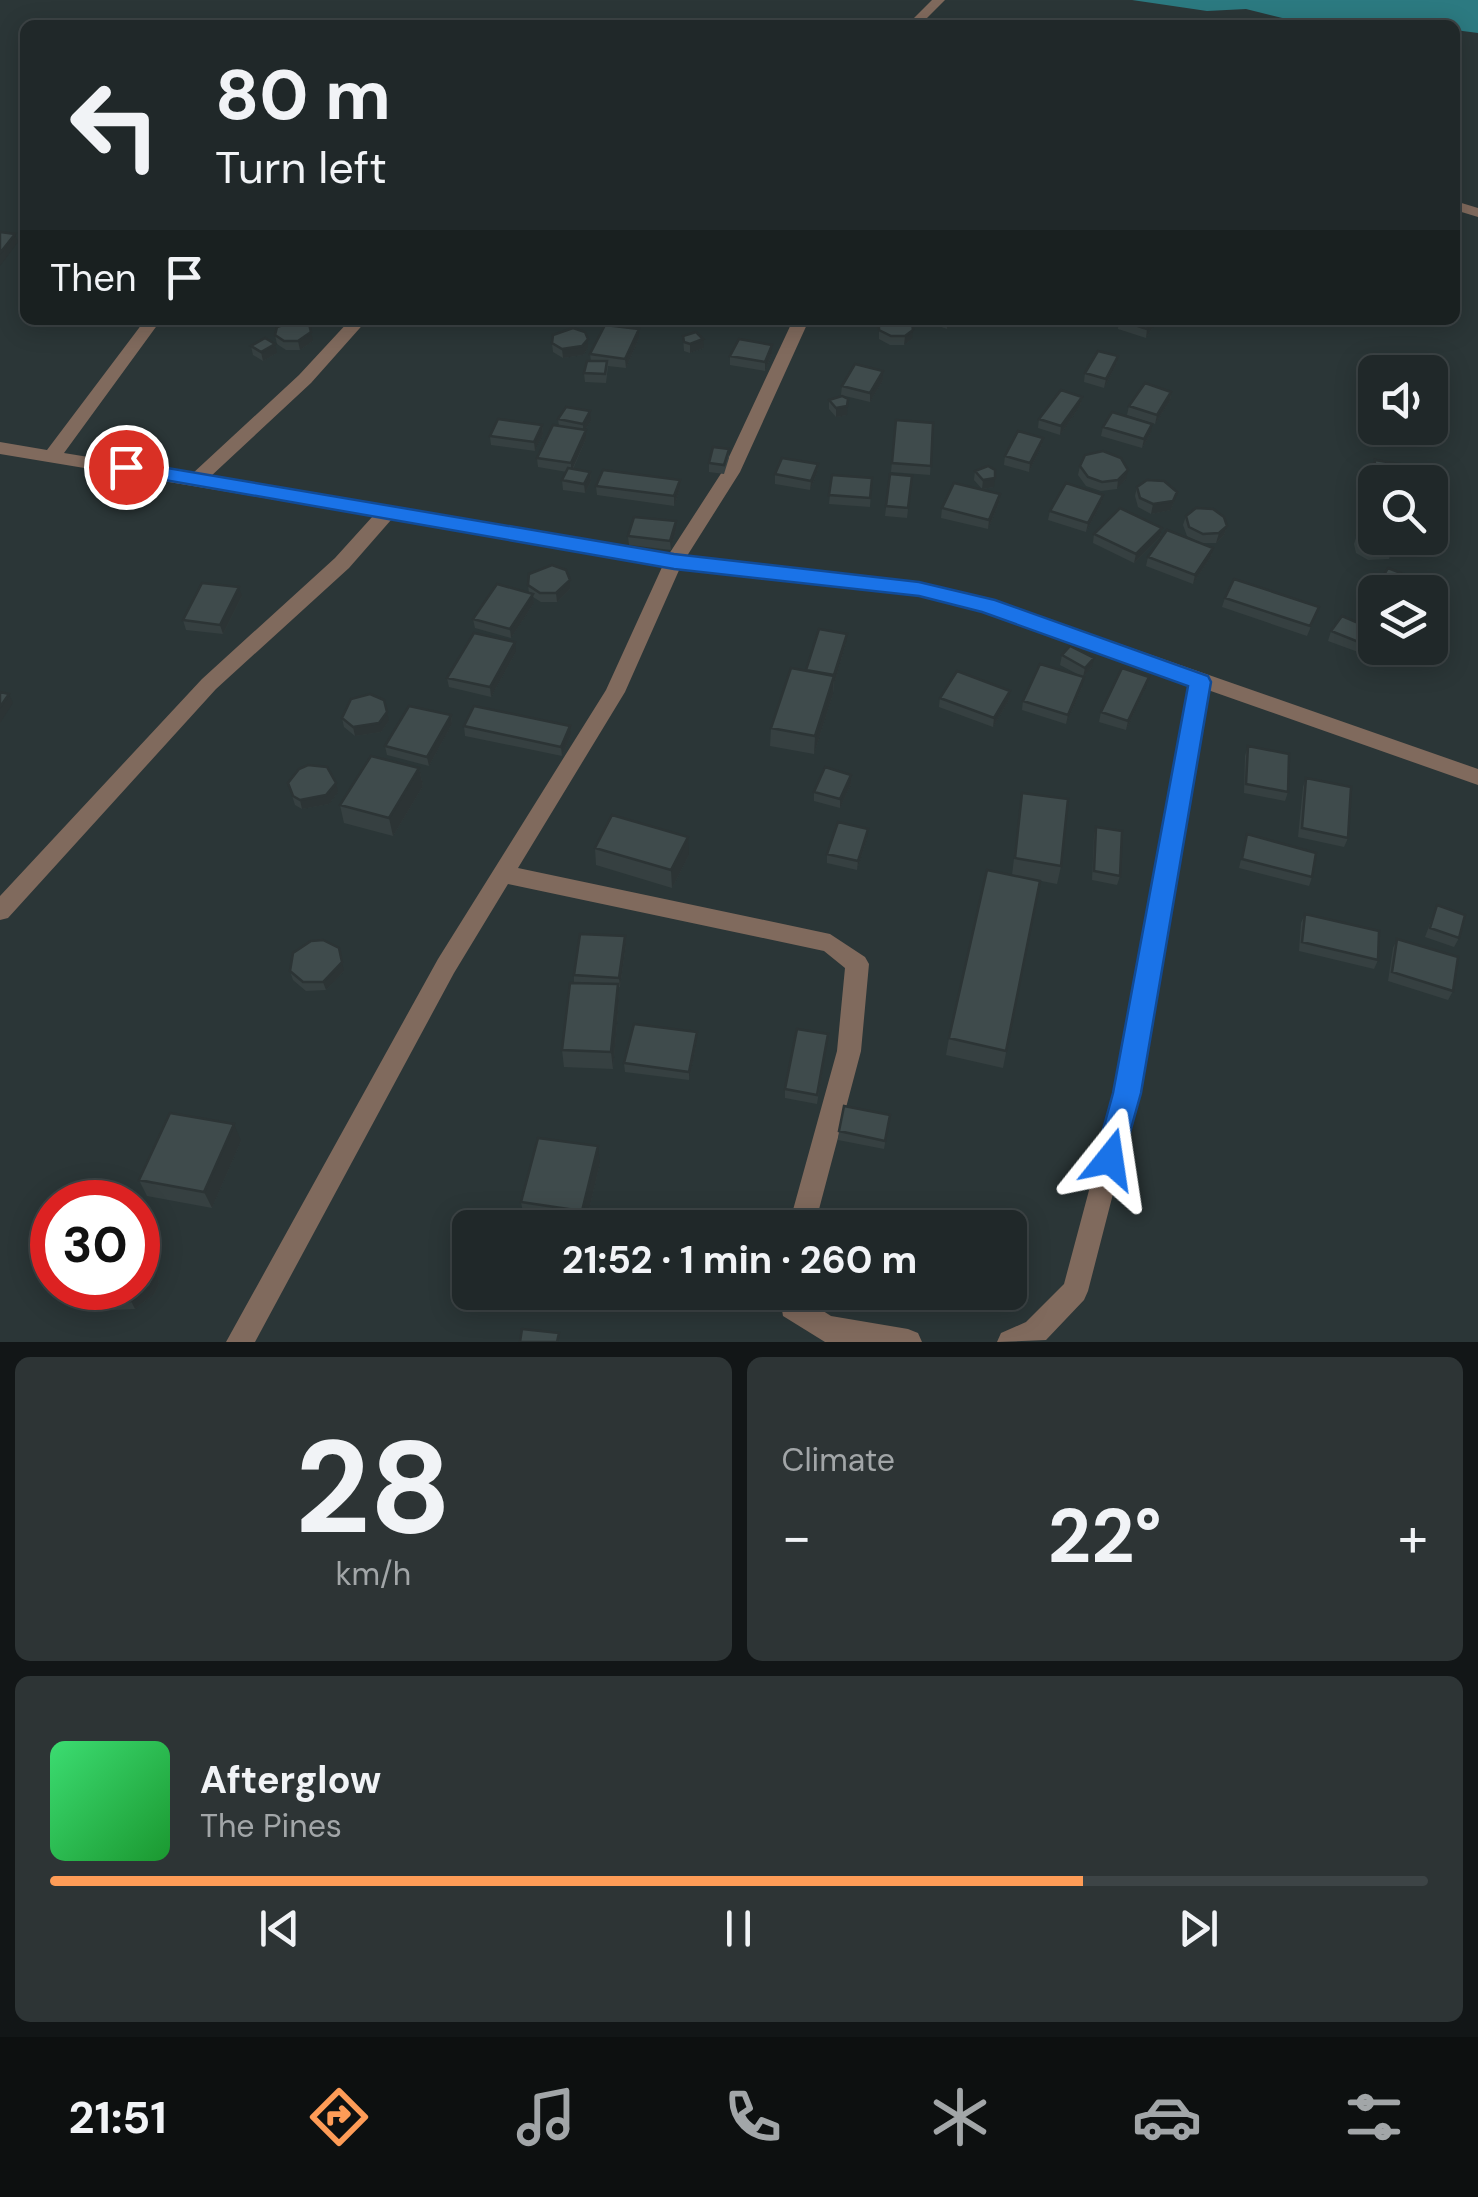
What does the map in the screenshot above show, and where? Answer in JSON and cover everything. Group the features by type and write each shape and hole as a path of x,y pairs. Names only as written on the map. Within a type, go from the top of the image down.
{"street":[{"path":"919,20 939,0"},
{"path":"54,456 148,325"},
{"path":"198,479 305,379 354,325"},
{"path":"240,1342 446,966 615,692 674,562 731,472 799,325"},
{"path":"0,448 674,562 919,589 987,605 1478,777"},
{"path":"0,911 209,684 342,563 387,512"},
{"path":"1011,1342 1036,1331 1075,1291 1127,1093 1200,682"},
{"path":"502,874 830,943 857,964 849,1051 806,1210"},
{"path":"798,1310 826,1329 908,1342"}],"water":[{"path":"1132,0 1478,0 1478,33 1460,31 1460,20 1291,20 1246,9 1207,11"}],"building":[{"path":"0,232 15,234 0,253"},
{"path":"309,325 311,332 298,341 284,341 275,335 277,327"},
{"path":"605,325 639,329 625,359 590,354"},
{"path":"879,325 912,325 913,330 905,336 891,336 879,330"},
{"path":"573,328 585,332 588,339 582,346 562,349 552,343 553,335"},
{"path":"696,332 703,339 684,342 683,336"},
{"path":"265,338 275,344 261,352 251,346"},
{"path":"739,339 772,345 765,362 730,356"},
{"path":"1098,351 1118,356 1106,379 1085,373"},
{"path":"587,361 607,361 605,374 584,373"},
{"path":"855,364 883,371 870,393 842,386"},
{"path":"1145,383 1171,392 1157,415 1129,406"},
{"path":"1061,390 1082,397 1061,426 1039,419"},
{"path":"842,396 848,399 847,406 836,408 829,400"},
{"path":"566,407 590,411 583,424 558,419"},
{"path":"1112,412 1152,424 1144,439 1103,427"},
{"path":"498,419 542,425 534,442 490,436"},
{"path":"896,420 933,423 931,466 892,463"},
{"path":"553,425 586,430 571,463 537,458"},
{"path":"1018,431 1043,438 1030,463 1005,456"},
{"path":"713,447 729,449 724,465 709,463"},
{"path":"1103,451 1121,458 1128,470 1118,480 1102,482 1088,477 1080,466 1085,455"},
{"path":"782,458 818,464 811,481 775,474"},
{"path":"1375,460 1405,465 1375,465"},
{"path":"988,466 995,470 995,478 983,480 975,471"},
{"path":"568,468 590,472 584,484 562,480"},
{"path":"603,470 680,480 674,496 596,486"},
{"path":"890,474 912,476 908,508 886,506"},
{"path":"832,475 872,478 870,498 829,495"},
{"path":"1147,480 1164,481 1177,492 1173,501 1153,504 1140,498 1137,487"},
{"path":"954,483 1000,494 989,520 942,508"},
{"path":"1066,483 1103,495 1088,523 1050,511"},
{"path":"1120,508 1162,528 1136,554 1094,534"},
{"path":"1196,508 1213,509 1224,517 1227,526 1219,533 1203,534 1189,527 1186,516"},
{"path":"634,517 676,521 670,541 628,536"},
{"path":"1167,530 1213,548 1195,575 1148,557"},
{"path":"552,565 566,570 570,580 556,593 540,593 528,585 529,574"},
{"path":"1388,568 1406,575 1384,575"},
{"path":"1234,579 1319,607 1310,626 1225,598"},
{"path":"202,583 239,587 220,625 183,620"},
{"path":"497,584 533,594 510,629 473,619"},
{"path":"1342,616 1358,623 1358,642 1331,631"},
{"path":"819,629 847,634 834,675 806,670"},
{"path":"474,633 515,642 490,687 447,678"},
{"path":"1070,646 1094,658 1085,668 1062,655"},
{"path":"1040,664 1084,677 1068,715 1023,701"},
{"path":"791,668 834,676 815,736 771,728"},
{"path":"1122,668 1149,677 1128,721 1101,712"},
{"path":"957,671 1010,691 994,718 940,698"},
{"path":"0,692 9,694 0,707"},
{"path":"370,694 384,700 387,712 379,723 353,727 342,718 351,699"},
{"path":"409,706 451,715 427,757 385,746"},
{"path":"474,706 570,726 561,747 464,726"},
{"path":"1248,746 1289,754 1288,792 1246,784"},
{"path":"371,756 419,768 389,818 340,805"},
{"path":"308,765 327,767 336,783 326,795 300,800 293,796 288,783 299,769"},
{"path":"825,767 851,775 840,799 814,792"},
{"path":"1306,778 1351,787 1348,838 1302,828"},
{"path":"1022,793 1068,799 1061,866 1015,858"},
{"path":"612,815 688,837 671,870 595,848"},
{"path":"838,822 868,829 858,861 827,854"},
{"path":"1096,827 1122,831 1120,876 1094,871"},
{"path":"1247,834 1316,853 1312,877 1242,859"},
{"path":"987,870 1040,881 1006,1051 949,1038"},
{"path":"1437,905 1465,915 1459,938 1430,928"},
{"path":"1305,914 1379,931 1378,960 1302,942"},
{"path":"580,934 625,936 619,978 574,975"},
{"path":"1397,939 1458,957 1453,991 1392,972"},
{"path":"323,940 339,948 342,962 323,982 303,982 290,971 293,953 311,941"},
{"path":"570,983 618,984 611,1052 562,1050"},
{"path":"634,1024 697,1032 689,1072 624,1063"},
{"path":"797,1029 828,1034 817,1095 785,1089"},
{"path":"844,1106 890,1115 885,1141 839,1131"},
{"path":"170,1113 234,1124 204,1192 160,1184 160,1180 139,1180"},
{"path":"538,1138 598,1146 582,1210 521,1202"},
{"path":"522,1329 559,1333 557,1342 520,1342"}],"route":[{"path":"126,467 674,562 919,589 987,605 1200,682 1127,1093 1110,1159"}]}
